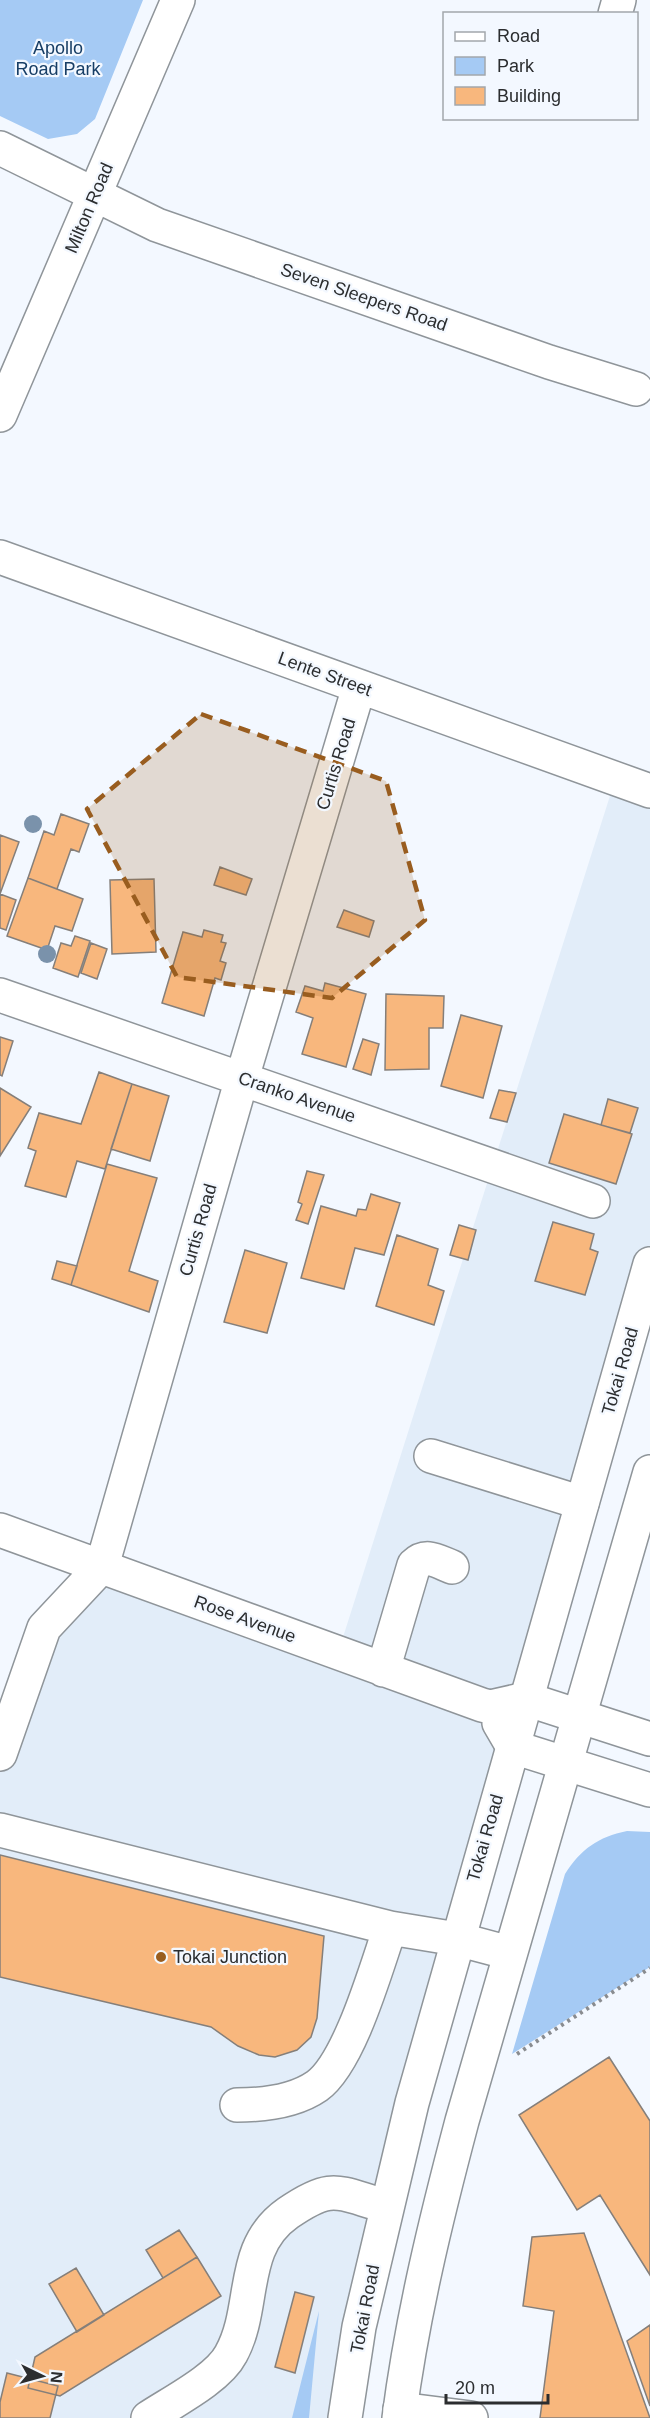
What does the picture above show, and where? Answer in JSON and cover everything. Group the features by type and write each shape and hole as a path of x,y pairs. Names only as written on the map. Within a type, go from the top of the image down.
{"street":[{"name":"Milton Road","path":"0,415 178,0"},
{"name":"Seven Sleepers Road","path":"0,148 158,225 549,362 636,389"},
{"name":"Lente Street","path":"0,557 650,791"},
{"name":"Curtis Road","path":"0,1754 44,1628 102,1566 242,1078 359,687"},
{"name":"Cranko Avenue","path":"0,995 593,1201"},
{"name":"Tokai Road","path":"345,2418 360,2327 386,2206 457,1939 650,1264"},
{"path":"431,1456 582,1503"},
{"path":"471,2418 400,2413 413,2327 436,2217 650,1472"},
{"name":"Rose Avenue","path":"0,1530 490,1707"},
{"path":"383,1670 414,1566 420,1559 429,1557 452,1567"},
{"path":"650,1738 526,1699 490,1707 513,1747 650,1790"},
{"path":"0,1830 390,1928 457,1939 510,1953"},
{"path":"237,2105 266,2105 318,2086 342,2055 390,1928"},
{"path":"148,2418 220,2368 231,2354 239,2335 259,2244 267,2230 283,2216 323,2192 340,2193 386,2206"}],"path":[{"path":"515,2055 650,1968"}],"highlighted area":[{"path":"201,714 386,781 425,920 332,998 177,977 87,809"}],"shaded area":[{"path":"615,780 650,791 650,1264 345,2418 0,2418 0,1754 44,1628 102,1566 338,1653"}],"green space":[{"name":"Apollo Road Park","path":"0,0 143,0 95,119 77,134 48,139 0,116"},
{"path":"627,1831 650,1832 650,1967 512,2054 565,1874 591,1845"},
{"path":"319,2311 309,2418 292,2418"}],"building":[{"path":"61,814 89,824 79,852 71,849 57,889 28,878 44,831 54,835"},
{"path":"0,835 19,842 0,894"},
{"path":"220,867 252,879 246,895 214,885"},
{"path":"28,878 83,899 72,931 55,926 47,950 7,936"},
{"path":"154,879 156,952 112,954 110,880"},
{"path":"0,894 16,900 6,930 0,928"},
{"path":"344,910 374,921 369,937 337,927"},
{"path":"204,930 223,935 221,942 226,943 220,961 226,963 221,980 215,978 204,1016 162,1003 183,932 202,937"},
{"path":"75,936 90,941 78,977 53,968 61,943 71,946"},
{"path":"91,943 107,949 97,979 81,973"},
{"path":"325,983 366,994 346,1067 302,1054 313,1018 296,1012 305,986 323,991"},
{"path":"386,994 444,996 443,1028 429,1028 429,1069 385,1070"},
{"path":"461,1015 502,1026 483,1098 441,1086"},
{"path":"0,1037 13,1041 2,1076 0,1075"},
{"path":"363,1039 379,1044 371,1075 353,1069"},
{"path":"99,1072 132,1084 105,1169 77,1161 66,1197 25,1186 36,1151 28,1148 39,1113 81,1124"},
{"path":"132,1084 169,1096 150,1161 111,1149"},
{"path":"0,1088 31,1107 0,1156"},
{"path":"499,1090 516,1093 507,1122 490,1118"},
{"path":"608,1099 638,1108 630,1133 601,1125"},
{"path":"564,1114 632,1134 616,1184 549,1163"},
{"path":"107,1164 157,1178 129,1271 158,1281 149,1312 71,1285"},
{"path":"307,1171 324,1175 308,1224 296,1220 302,1204 298,1202"},
{"path":"371,1194 400,1203 384,1255 355,1248 344,1289 301,1278 321,1206 356,1216 358,1209 366,1210"},
{"path":"553,1222 594,1234 590,1249 598,1252 585,1295 535,1281"},
{"path":"459,1225 476,1230 468,1260 450,1255"},
{"path":"397,1235 438,1249 428,1285 444,1291 434,1325 376,1306"},
{"path":"245,1250 287,1263 267,1333 224,1322"},
{"path":"57,1261 77,1266 71,1285 52,1279"},
{"name":"Tokai Junction","path":"0,1855 324,1936 317,2018 311,2037 297,2050 275,2057 259,2055 238,2046 211,2027 0,1977"},
{"path":"609,2057 650,2121 650,2275 600,2195 577,2210 519,2115"},
{"path":"179,2230 197,2257 163,2278 146,2250"},
{"path":"584,2233 650,2418 540,2418 554,2311 523,2306 532,2237"},
{"path":"197,2257 221,2296 60,2396 28,2388 35,2357"},
{"path":"76,2268 104,2315 77,2332 49,2284"},
{"path":"295,2292 314,2297 295,2373 275,2367"},
{"path":"650,2325 650,2406 627,2341"},
{"path":"7,2373 58,2386 50,2418 0,2418 0,2402"}],"place":[{"name":"Tokai Junction","path":"161,1957"}]}
